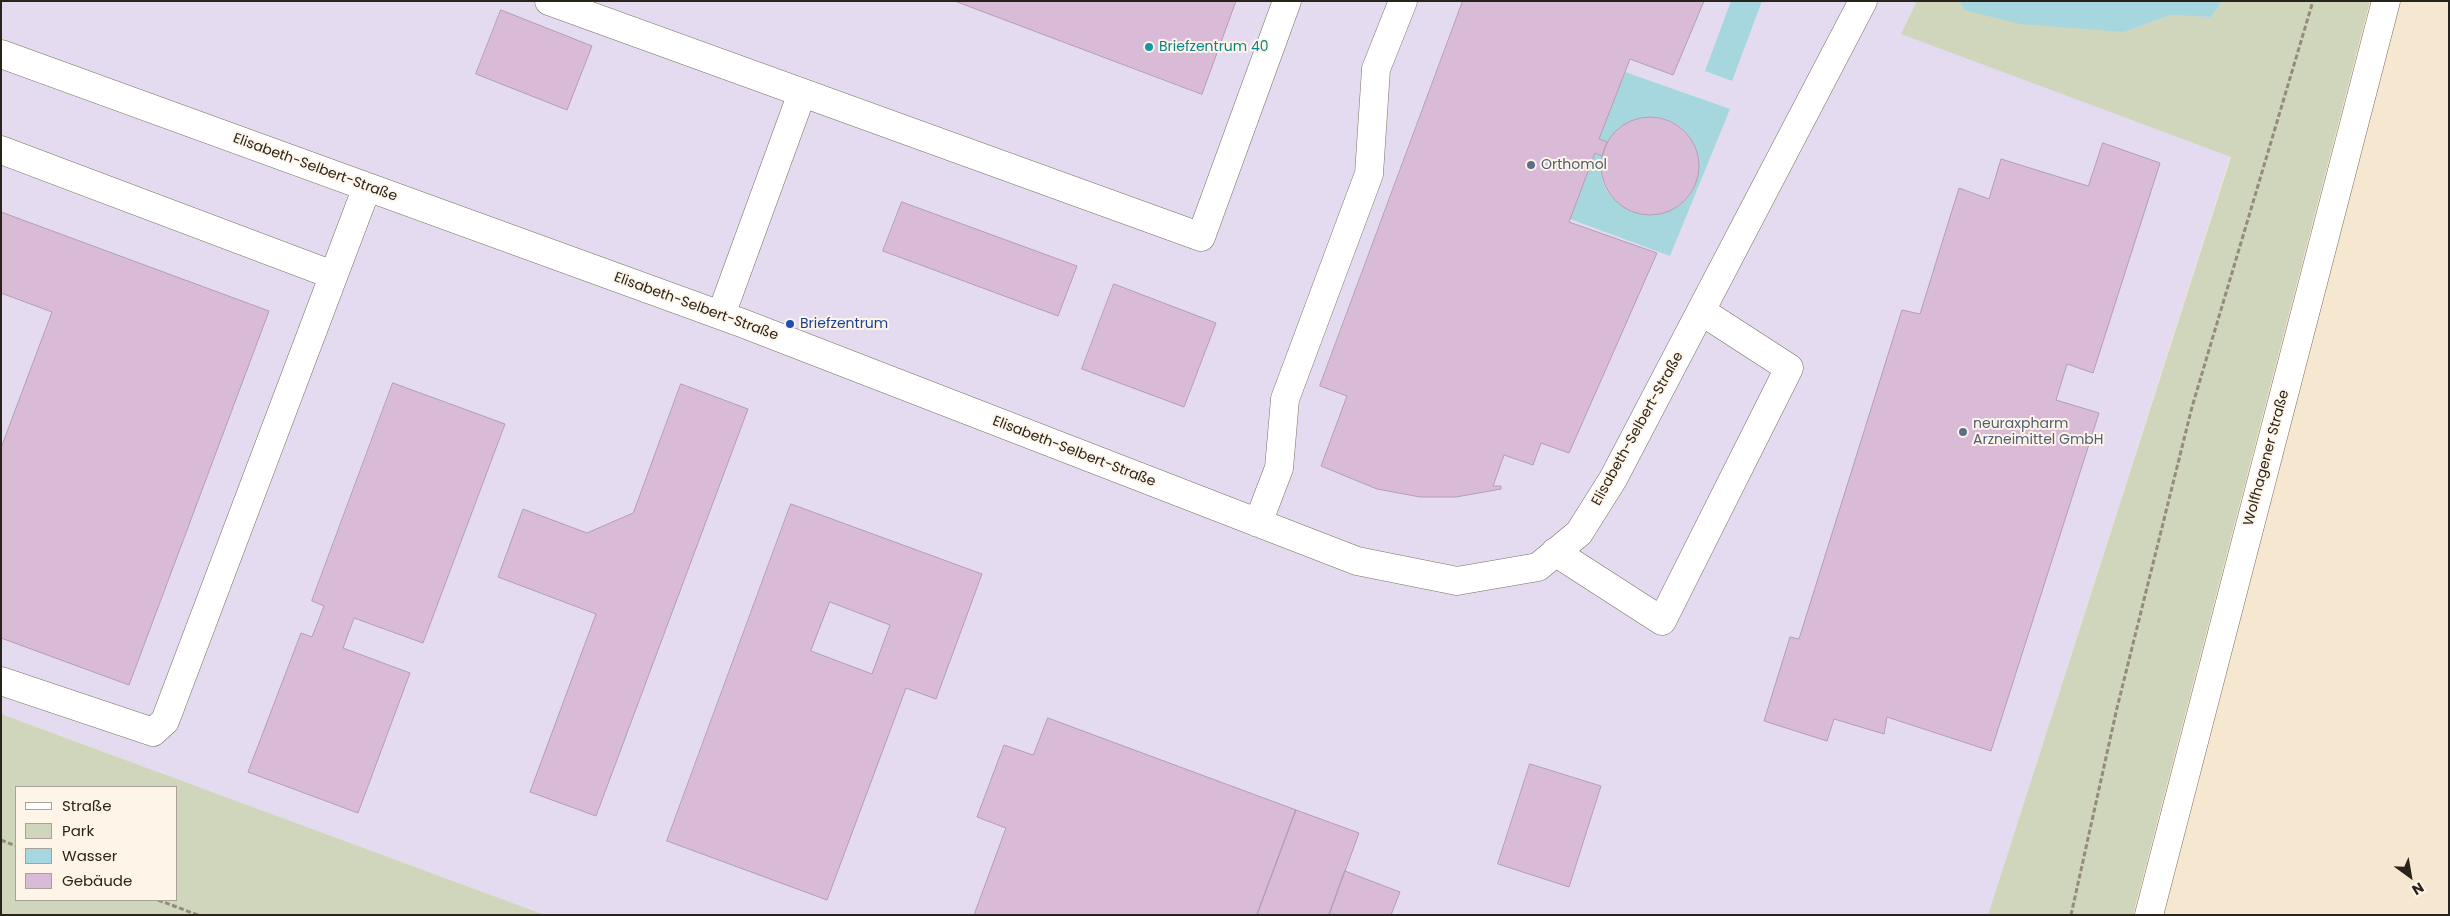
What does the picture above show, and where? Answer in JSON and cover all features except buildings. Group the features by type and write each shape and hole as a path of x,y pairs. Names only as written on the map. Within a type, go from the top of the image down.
{"street":[{"path":"549,1 1201,237 1287,1"},
{"path":"1258,523 1279,468 1285,400 1369,174 1376,69 1404,1"},
{"name":"Elisabeth-Selbert-Straße","path":"1,54 721,315 1357,561 1457,580 1538,567 1579,533 1614,480 1863,1"},
{"name":"Wolfhagener Straße","path":"2149,915 2386,1"},
{"path":"721,315 802,92"},
{"path":"1,150 334,275"},
{"path":"1,681 153,732 165,721 367,187"},
{"path":"1555,552 1662,621 1789,368 1701,311"}],"path":[{"path":"2071,915 2119,698 2192,407 2313,1"},
{"path":"1,840 15,846"},
{"path":"161,901 198,915"}],"shaded area":[{"path":"1,1 2280,1 1988,915 545,915 1,714"}],"green space":[{"path":"1917,1 1960,1 1964,10 2124,32 2170,15 2211,17 2222,1 2370,1 2133,915 1988,915 2231,157 1901,34"},
{"path":"1,714 545,915 1,915"}],"water":[{"path":"1731,1 1762,1 1732,81 1705,71"},
{"path":"1960,1 2222,1 2211,17 2170,15 2124,32 2020,24 1964,10"},
{"path":"1625,72 1730,109 1670,256 1570,219 1595,153 1602,156 1602,179 1611,196 1625,208 1644,213 1663,213 1680,205 1692,191 1698,170 1697,154 1694,144 1688,135 1675,124 1665,119 1643,117 1623,125 1607,142 1599,139"}],"place":[{"name":"Briefzentrum 40","path":"1149,47"},
{"name":"Orthomol","path":"1531,165"},
{"name":"Briefzentrum","path":"790,324"},
{"name":"neuraxpharm Arzneimittel GmbH","path":"1963,432"}]}
